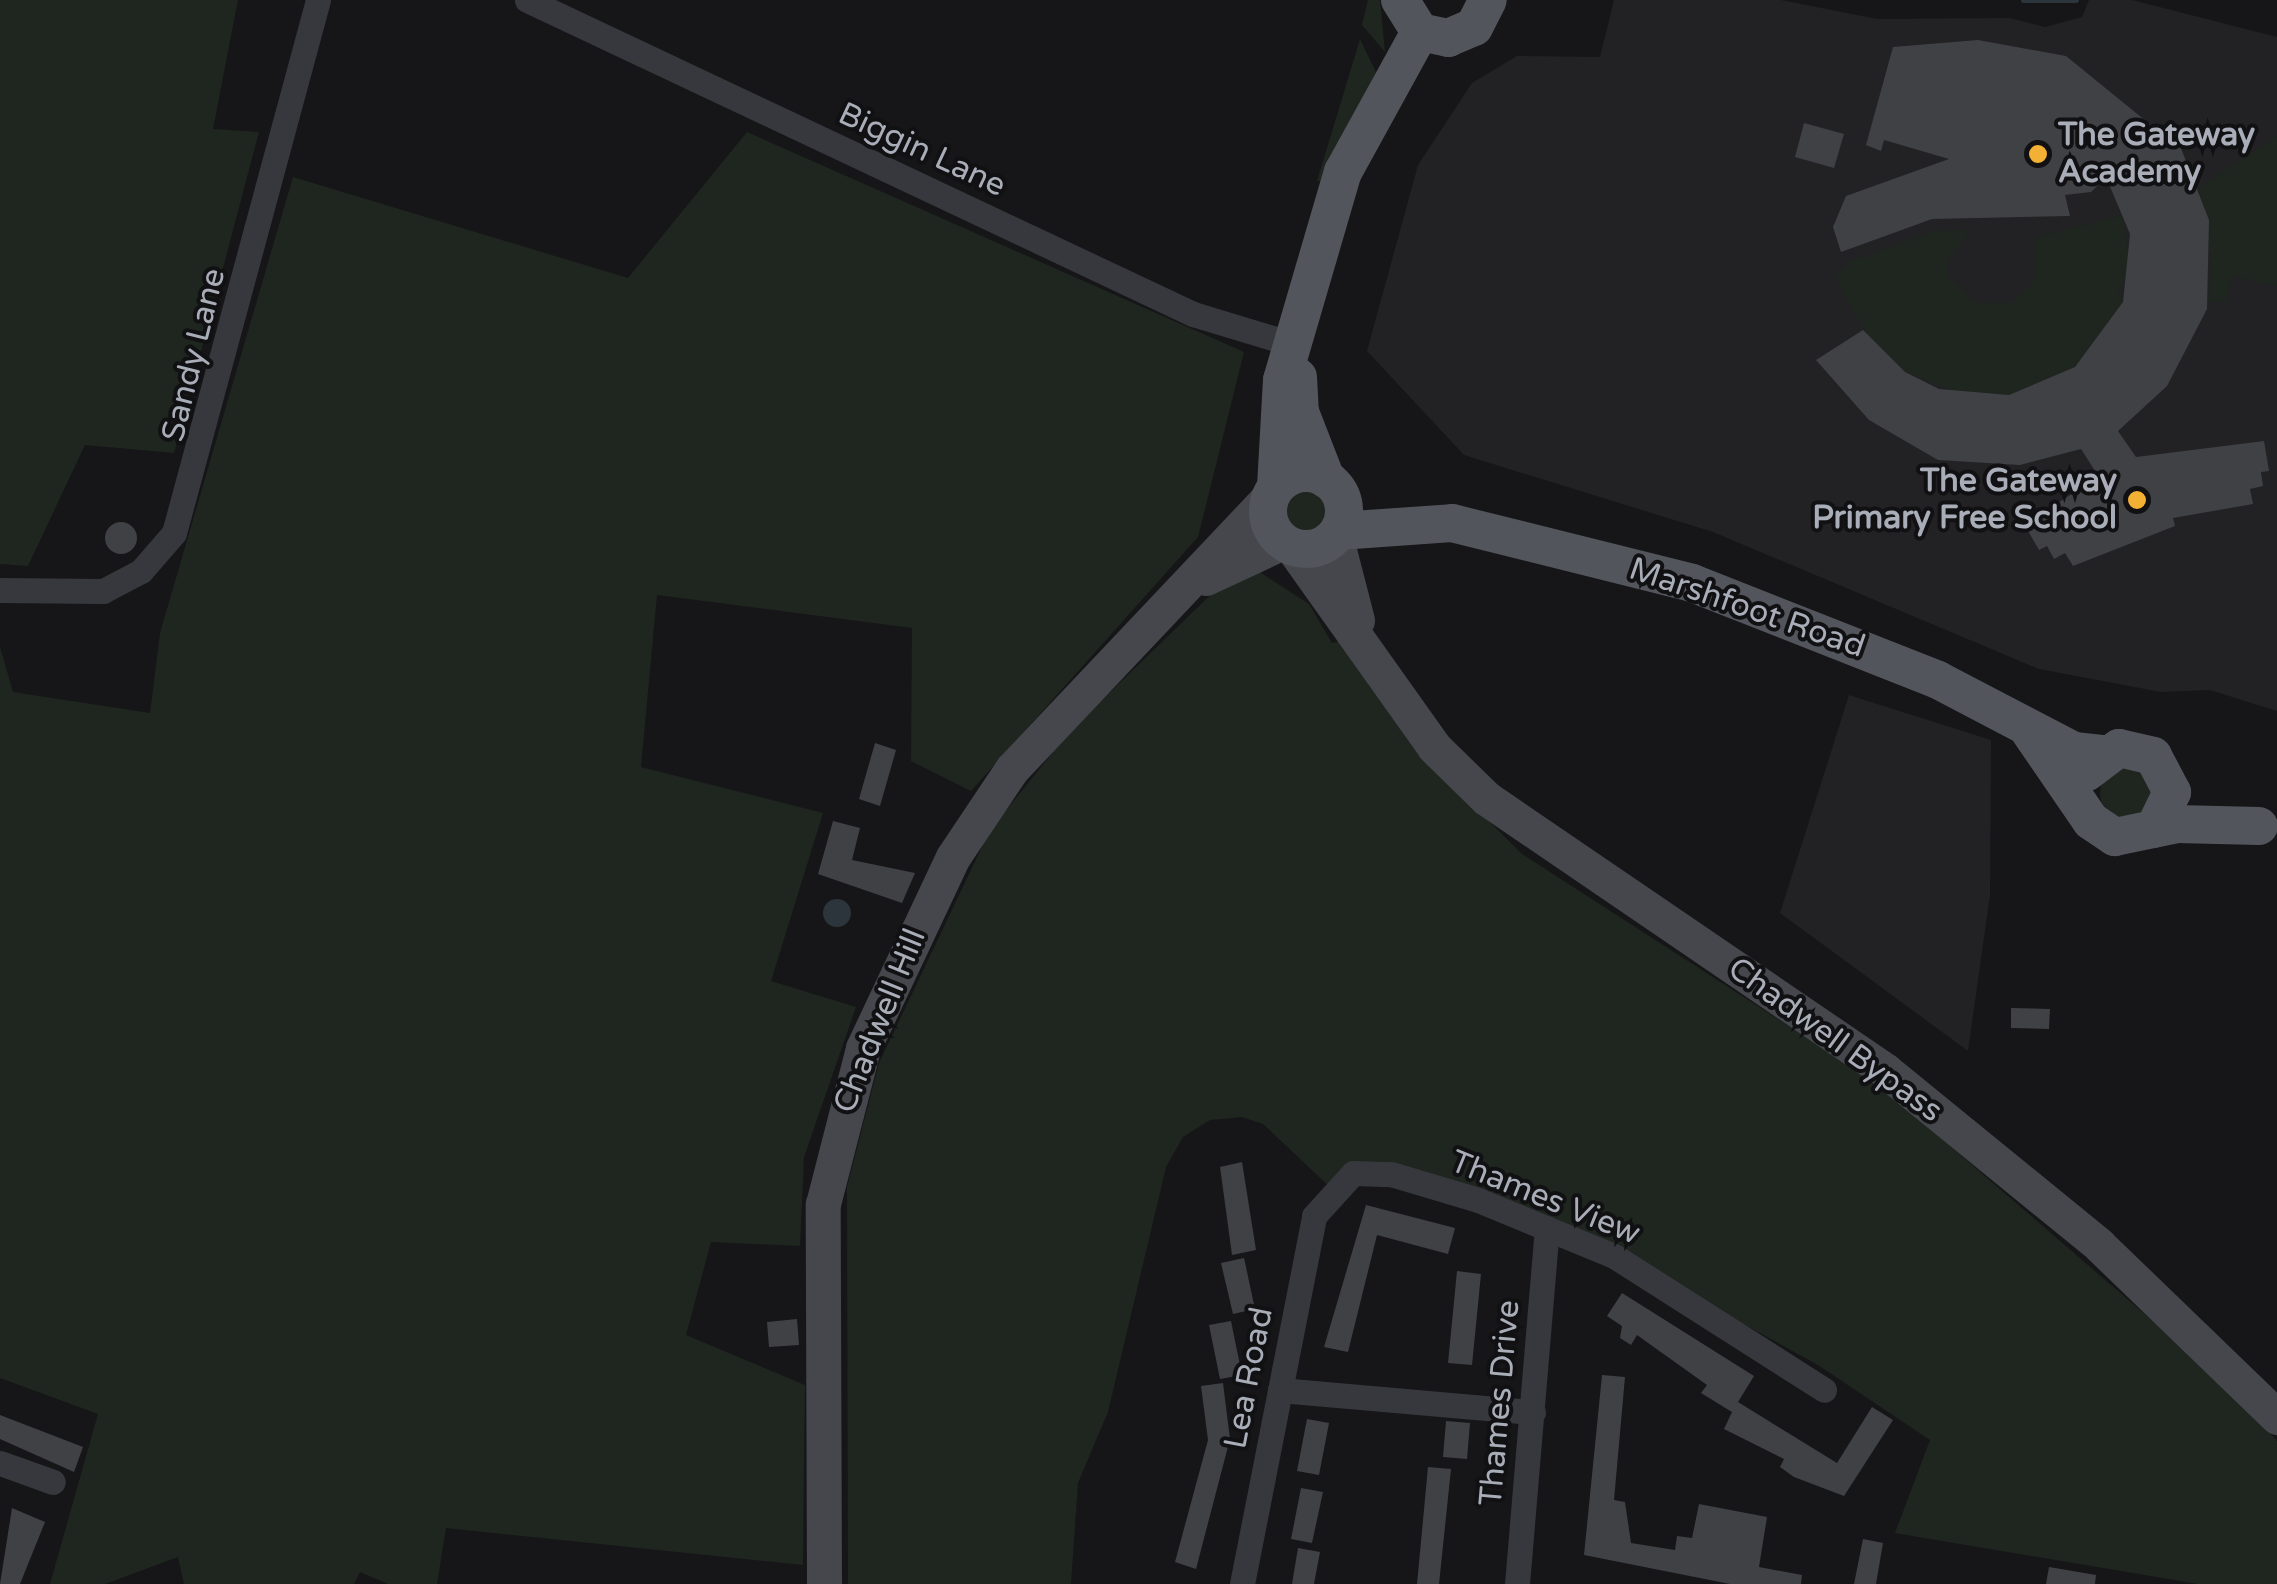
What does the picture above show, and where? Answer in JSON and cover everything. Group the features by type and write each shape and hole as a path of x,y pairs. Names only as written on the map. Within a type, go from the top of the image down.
{"main road":[{"path":"1400,0 1420,32"},
{"path":"1420,32 1462,35 1488,0"},
{"path":"1296,345 1300,412 1329,480 1344,504 1337,533 1287,544 1268,518 1282,380 1296,345 1343,172 1420,32"},
{"path":"1273,491 1300,473 1329,480"},
{"name":"Marshfoot Road","path":"1329,480 1452,523 1692,583 1807,624 2029,730 2104,754 2145,751 2170,778 2268,828"},
{"name":"Chadwell Hill","path":"824,1584 823,1204 852,1077 904,950 974,822 1055,716 1168,604 1273,491"},
{"name":"Marshfoot Road","path":"1337,533 1452,523"},
{"name":"Chadwell Bypass","path":"1337,533 1351,606 1384,680"},
{"name":"Chadwell Hill","path":"1168,604 1249,551 1287,544"},
{"name":"Chadwell Bypass","path":"1287,544 1434,747 1535,839 1886,1071 2100,1245 2277,1417"},
{"path":"2029,730 2091,821"},
{"path":"2091,821 2082,789 2104,754"},
{"path":"2154,829 2170,806 2170,778"},
{"name":"Marshfoot Road","path":"2091,821 2114,837 2154,829 2268,828"}],"street":[{"name":"Sandy Lane","path":"0,590 103,591 141,571 174,533 318,0"},
{"name":"Biggin Lane","path":"527,0 1192,314 1296,345"},
{"name":"Thames View","path":"1336,1192 1354,1173 1391,1174 1548,1228 1630,1265 1824,1390"},
{"name":"Lea Road","path":"1242,1584 1314,1216 1336,1192"},
{"name":"Thames Drive","path":"1517,1584 1548,1228"},
{"path":"1280,1390 1533,1412"},
{"path":"2,1470 53,1482"}],"shaded area":[{"path":"0,0 238,0 213,129 259,132 174,453 85,445 28,566 0,564"},
{"path":"1368,0 1380,0 1385,52 1362,25"},
{"path":"1614,0 1781,0 1877,19 2010,18 2045,27 2082,17 2089,0 2132,0 2277,37 2277,711 2210,690 2161,692 2039,669 1713,532 1464,455 1367,351 1418,165 1472,83 1517,56 1600,57"},
{"path":"1360,39 1376,72 1325,182 1317,181"},
{"path":"747,132 1244,352 1198,537 971,791 911,761 912,628 657,595 641,767 823,813 771,981 856,1007 804,1157 800,1246 711,1242 686,1335 805,1385 803,1565 446,1528 437,1584 388,1584 360,1572 354,1584 184,1584 178,1557 105,1584 50,1584 98,1414 0,1378 0,647 13,692 150,713 160,633 293,177 628,278"},
{"path":"2277,136 2277,286 2231,276 2227,302 2208,301 2212,264 2199,187"},
{"path":"2123,215 2130,272 2118,292 2123,302 2075,367 2009,395 1969,396 1905,372 1872,343 1835,278 1853,260 1936,231 1971,230 1946,264 1948,277 1974,303 2011,303 2036,279 2035,237"},
{"path":"1306,489 1321,496 1328,511 1321,526 1306,533 1291,526 1284,511 1291,496"},
{"path":"1252,567 1309,604 1332,643 1345,640 1418,751 1522,854 1877,1083 2221,1380 2277,1441 2277,1584 2198,1584 1895,1533 1930,1440 1818,1365 1698,1299 1391,1174 1335,1192 1263,1124 1242,1117 1210,1120 1183,1137 1166,1167 1108,1412 1078,1483 1071,1584 848,1584 847,1187 879,1063 990,830 1071,730 1228,578"},
{"path":"1849,695 1991,740 1990,895 1968,1051 1780,913"},
{"path":"2126,767 2145,774 2152,793 2145,812 2126,819 2107,812 2100,793 2107,774"},
{"path":"837,899 847,903 851,913 847,923 837,927 827,923 823,913 827,903"}],"building":[{"path":"1978,40 2066,56 2157,130 2175,133 2209,220 2207,309 2167,386 2118,431 2136,457 2264,441 2269,471 2261,472 2263,486 2250,489 2253,504 2173,518 2175,526 2073,566 2065,553 2054,559 2047,546 2039,550 2024,524 2099,477 2081,449 2020,465 1938,460 1869,420 1816,360 1863,330 1905,372 1939,389 2009,395 2075,367 2123,302 2130,234 2106,177 2091,192 2065,195 2070,216 1932,219 1841,252 1833,227 1846,196 1949,159 1884,140 1881,151 1866,145 1893,47"},
{"path":"1804,123 1844,134 1834,168 1795,157"},
{"path":"121,522 133,526 137,538 133,550 121,554 109,550 105,538 109,526"},
{"path":"875,743 896,750 880,806 859,799"},
{"path":"833,821 860,828 852,860 915,873 902,903 818,874"},
{"path":"2011,1008 2050,1009 2049,1029 2011,1028"},
{"path":"1242,1162 1256,1250 1232,1255 1220,1167"},
{"path":"1366,1205 1455,1228 1448,1254 1377,1235 1348,1352 1324,1347"},
{"path":"1244,1258 1255,1309 1233,1314 1221,1263"},
{"path":"1457,1271 1481,1274 1472,1365 1448,1363"},
{"path":"1622,1293 1754,1376 1738,1402 1837,1463 1872,1407 1893,1420 1844,1496 1794,1477 1780,1467 1784,1459 1724,1429 1732,1412 1701,1393 1707,1385 1637,1335 1631,1345 1620,1338 1622,1326 1607,1316"},
{"path":"797,1319 799,1345 769,1347 767,1322"},
{"path":"1231,1321 1242,1375 1220,1379 1209,1325"},
{"path":"1602,1375 1625,1377 1614,1500 1625,1502 1631,1543 1675,1550 1677,1536 1692,1538 1699,1504 1767,1517 1759,1567 1802,1575 1801,1584 1730,1584 1584,1555"},
{"path":"1223,1383 1230,1439 1196,1569 1175,1562 1208,1440 1201,1386"},
{"path":"0,1415 83,1447 74,1472 0,1439"},
{"path":"1307,1419 1329,1423 1319,1475 1297,1471"},
{"path":"1446,1421 1470,1423 1467,1459 1443,1457"},
{"path":"1428,1467 1451,1469 1439,1584 1417,1584"},
{"path":"1301,1488 1323,1492 1312,1543 1291,1539"},
{"path":"12,1508 45,1522 20,1584 0,1584"},
{"path":"1863,1539 1883,1543 1876,1584 1854,1584"},
{"path":"1298,1548 1320,1552 1314,1584 1292,1584"},
{"path":"2049,1567 2096,1575 2095,1584 2046,1584"}],"waterway":[{"path":"2024,0 2076,0"}],"place":[{"name":"The Gateway Academy","path":"2038,154"},
{"name":"The Gateway Primary Free School","path":"2137,500"}]}
